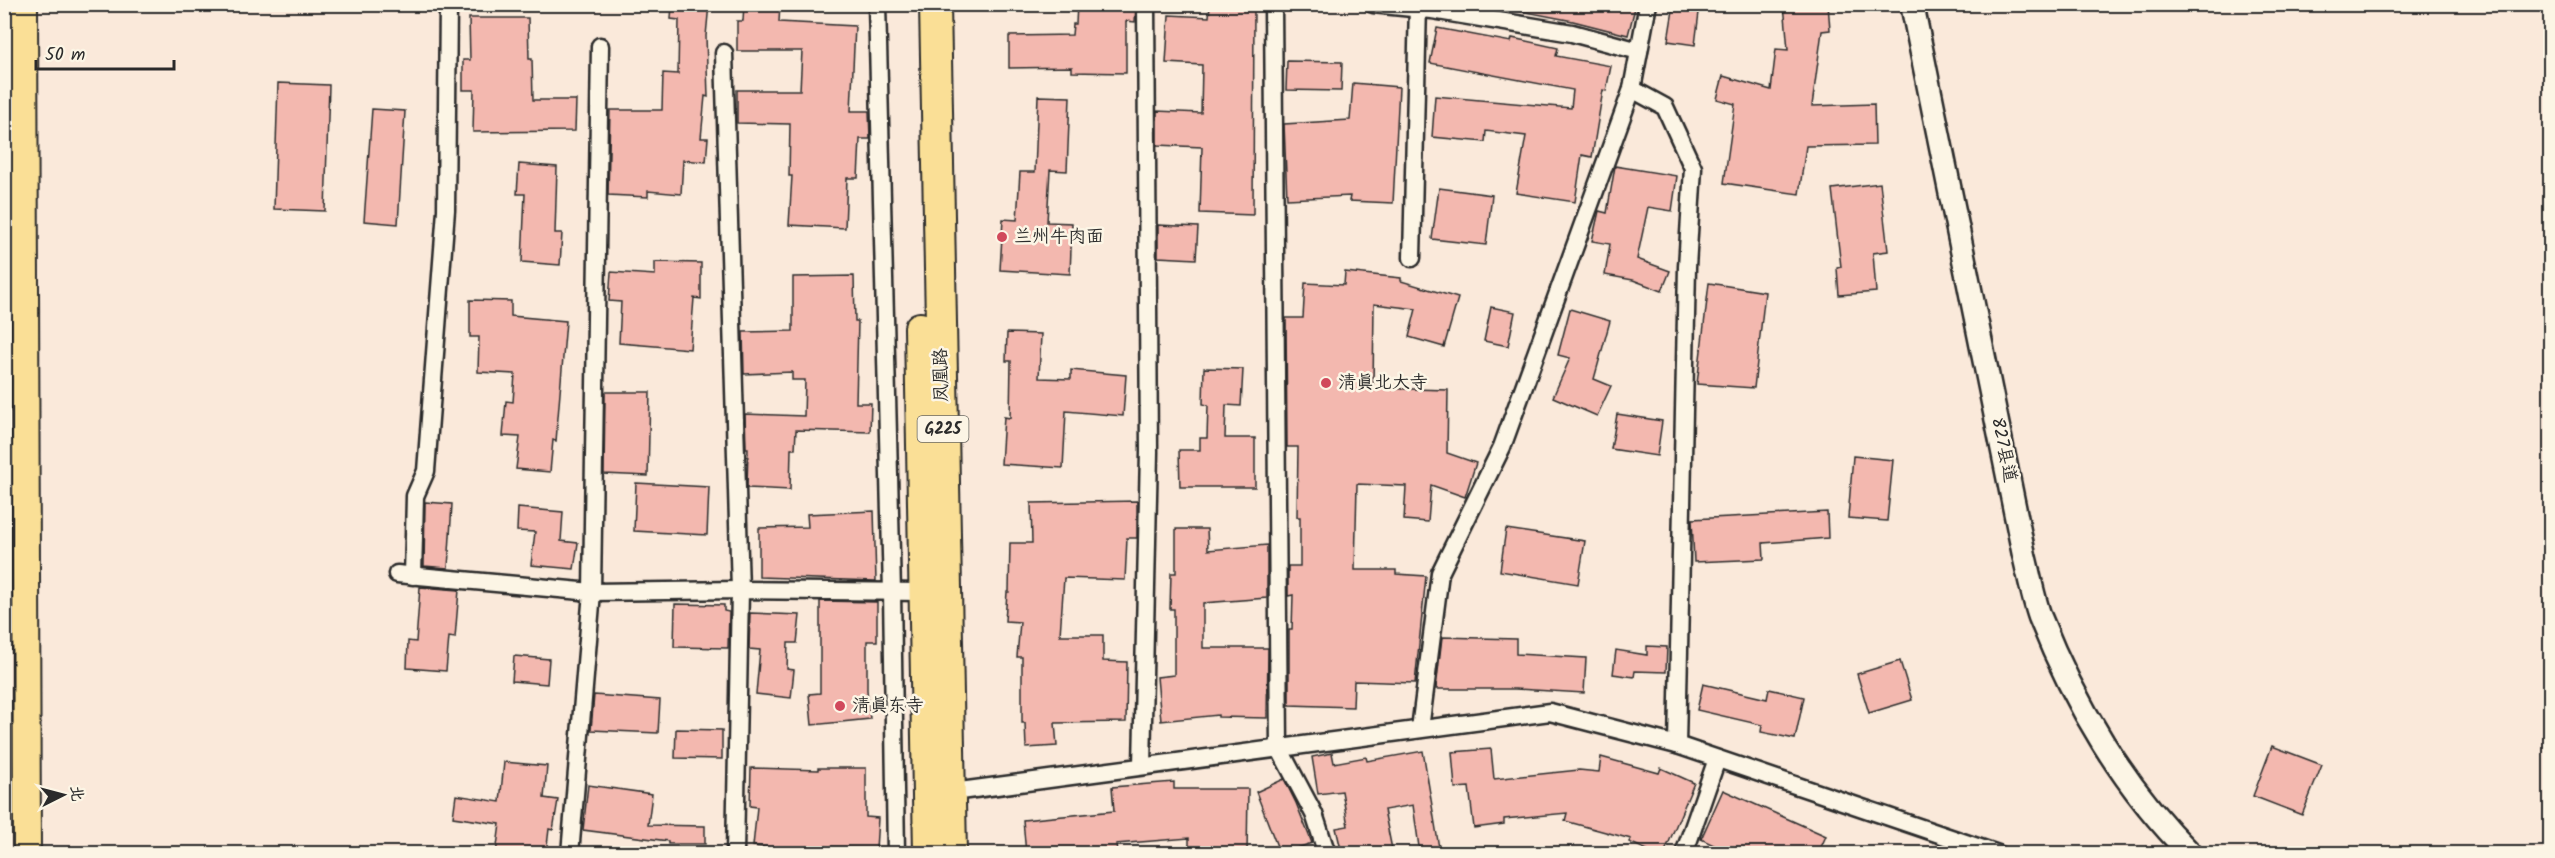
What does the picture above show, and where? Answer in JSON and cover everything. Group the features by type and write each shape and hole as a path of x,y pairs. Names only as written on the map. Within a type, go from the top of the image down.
{"highway":[{"name":"凤凰路","path":"916,4 923,592 939,794 951,854"},
{"name":"凤凰路","path":"929,854 939,794 935,4"}],"main road":[{"path":"24,4 27,854"},
{"name":"827县道","path":"1912,4 2024,555 2040,615 2070,684 2115,763 2174,837 2191,854"}],"street":[{"path":"448,4 446,210 426,471 415,496 405,575 592,592 740,590 923,592"},
{"path":"877,4 892,592 896,854"},
{"path":"1142,766 1149,452 1146,4"},
{"path":"1273,4 1279,748 1314,814 1327,854"},
{"path":"1373,4 1418,7 1572,33 1639,51"},
{"path":"1420,729 1440,573 1502,447 1632,89 1648,4"},
{"path":"1412,258 1418,7"},
{"path":"570,854 592,592 600,46"},
{"path":"724,53 740,590 735,854"},
{"path":"1632,89 1665,106 1693,168 1687,267 1677,745"},
{"path":"939,794 1550,712 1677,745 1993,853"},
{"path":"1684,854 1717,759"}],"building":[{"path":"672,4 709,4 706,36 708,97 705,96 701,138 708,138 706,162 683,160 681,194 648,191 648,197 608,195 610,110 662,110 663,73 678,74 679,20 671,19"},
{"path":"744,4 780,4 779,22 855,26 851,111 869,111 870,139 860,139 858,178 847,178 845,228 789,225 792,176 789,176 790,124 737,123 737,90 800,90 802,51 737,51 737,21 743,21"},
{"path":"1077,4 1136,4 1135,22 1126,21 1126,73 1072,72 1072,67 1009,68 1009,36 1072,35 1073,24 1076,24"},
{"path":"1210,4 1254,4 1253,215 1200,213 1202,147 1157,145 1157,111 1201,113 1202,65 1166,63 1169,15 1209,17"},
{"path":"1521,4 1636,4 1628,35 1521,11"},
{"path":"1674,4 1700,4 1695,45 1668,41"},
{"path":"1784,4 1828,4 1830,30 1822,31 1812,106 1874,104 1875,145 1806,146 1799,194 1724,183 1735,104 1717,99 1723,76 1771,90 1776,49 1788,50"},
{"path":"469,18 528,18 533,100 576,100 575,131 473,132 474,90 463,90 463,60 470,60"},
{"path":"1437,28 1511,42 1512,38 1558,48 1556,56 1611,66 1606,91 1603,90 1592,157 1582,155 1575,202 1516,193 1526,136 1486,131 1485,142 1432,137 1435,96 1571,108 1573,90 1430,63"},
{"path":"1287,61 1342,62 1341,91 1286,90"},
{"path":"278,83 329,85 325,211 274,209"},
{"path":"1353,83 1399,87 1393,203 1349,201 1350,196 1287,199 1284,124 1350,120"},
{"path":"1038,96 1070,97 1067,171 1050,170 1047,222 1072,223 1070,274 1000,270 1003,219 1017,220 1020,172 1035,172"},
{"path":"372,109 405,111 398,224 364,221"},
{"path":"519,164 557,167 555,233 562,233 560,265 522,262 525,194 517,194"},
{"path":"1615,166 1677,176 1672,211 1648,207 1637,259 1670,271 1662,291 1633,280 1605,275 1610,244 1592,241 1599,211 1607,213"},
{"path":"1880,183 1888,251 1873,253 1876,292 1839,295 1837,268 1841,267 1832,189"},
{"path":"1439,188 1492,195 1486,245 1432,239"},
{"path":"1158,225 1198,227 1196,259 1158,257"},
{"path":"655,262 701,263 701,299 694,298 690,349 619,343 621,302 609,301 611,272 655,275"},
{"path":"1345,272 1401,278 1401,281 1458,298 1444,347 1409,337 1416,309 1374,304 1373,388 1448,390 1447,453 1476,463 1465,497 1431,485 1428,522 1404,520 1406,486 1357,484 1355,570 1396,570 1396,574 1426,576 1415,683 1354,681 1353,707 1289,705 1289,630 1292,630 1293,595 1288,596 1288,566 1300,566 1300,517 1297,517 1298,447 1287,447 1286,318 1303,318 1305,283 1344,285"},
{"path":"854,276 855,321 858,321 856,403 871,403 870,432 796,430 795,449 791,449 790,490 747,488 748,448 746,448 745,414 804,416 805,380 792,380 792,372 744,374 743,332 793,331 793,277"},
{"path":"1709,283 1765,292 1754,388 1697,384"},
{"path":"470,300 511,301 511,316 566,321 556,441 553,440 550,472 516,469 520,437 503,436 506,401 513,402 515,374 478,372 479,337 470,337"},
{"path":"1491,307 1515,312 1508,346 1484,341"},
{"path":"1570,309 1610,321 1594,379 1611,386 1597,416 1553,397 1570,358 1558,355"},
{"path":"1007,333 1041,334 1039,378 1071,379 1071,370 1126,375 1123,416 1066,411 1063,468 1001,464 1004,417 1010,418 1011,361 1006,361"},
{"path":"1204,368 1243,369 1241,406 1226,405 1225,438 1255,438 1255,487 1180,487 1179,450 1200,450 1200,438 1207,438 1208,405 1203,404"},
{"path":"605,392 650,392 648,476 604,474"},
{"path":"1617,414 1662,421 1657,456 1611,449"},
{"path":"1853,456 1893,460 1887,521 1848,518"},
{"path":"636,483 709,487 707,535 634,531"},
{"path":"1137,501 1137,538 1127,538 1125,580 1064,578 1060,635 1103,635 1103,661 1127,662 1126,722 1055,723 1057,746 1026,748 1025,723 1022,723 1022,657 1017,657 1020,622 1005,621 1007,592 1009,592 1010,543 1032,543 1031,503"},
{"path":"425,502 452,504 448,568 424,566"},
{"path":"518,508 563,512 561,541 578,543 574,569 531,565 535,532 517,531"},
{"path":"874,511 876,581 759,577 759,528 808,527 807,514"},
{"path":"1827,512 1828,538 1763,543 1764,559 1694,562 1692,519"},
{"path":"1176,529 1207,529 1208,550 1267,545 1267,598 1203,603 1203,648 1268,648 1267,718 1218,717 1218,715 1161,721 1157,677 1174,675 1174,609 1170,609 1171,573 1176,573"},
{"path":"1506,529 1585,541 1578,584 1500,571"},
{"path":"420,587 459,590 455,638 449,637 446,671 407,668 408,641 416,642"},
{"path":"820,601 877,602 877,641 867,641 867,690 870,719 812,725 809,694 820,693"},
{"path":"675,604 724,605 724,611 729,612 728,648 674,647"},
{"path":"750,613 800,615 797,643 788,643 787,669 794,670 791,698 756,694 760,650 749,649"},
{"path":"1442,637 1516,639 1516,654 1586,658 1584,693 1515,689 1436,689"},
{"path":"1647,646 1667,647 1666,672 1635,671 1634,677 1613,674 1616,650 1647,655"},
{"path":"514,656 549,659 547,684 512,681"},
{"path":"1900,661 1912,700 1869,713 1857,674"},
{"path":"1703,684 1767,699 1769,689 1804,697 1795,739 1761,732 1762,725 1697,710"},
{"path":"594,695 660,700 658,733 591,730"},
{"path":"676,729 722,730 722,759 675,758"},
{"path":"2272,746 2322,765 2302,815 2253,796"},
{"path":"1491,749 1494,779 1579,770 1599,772 1601,757 1659,773 1661,768 1694,783 1664,854 1656,854 1629,842 1631,839 1565,821 1567,813 1504,819 1504,824 1474,828 1469,787 1455,788 1452,752"},
{"path":"1423,751 1440,854 1420,854 1413,805 1384,810 1393,854 1342,854 1336,828 1348,826 1342,791 1318,794 1312,757 1332,753 1334,763 1366,757 1367,761"},
{"path":"504,762 547,766 544,798 558,800 553,830 549,829 546,854 496,854 500,824 453,817 456,795 500,802"},
{"path":"751,768 818,770 818,768 866,768 866,817 878,818 876,849 814,846 813,852 753,846 757,807 750,806"},
{"path":"1284,779 1312,843 1280,854 1256,792"},
{"path":"1174,782 1174,789 1248,789 1247,854 1189,854 1189,838 1116,844 1117,850 1083,854 1026,854 1023,820 1114,811 1112,787"},
{"path":"588,785 652,794 648,825 705,826 705,844 668,844 668,841 583,830"},
{"path":"1723,790 1826,836 1818,854 1732,854 1701,839"}],"place":[{"name":"兰州牛肉面","path":"1002,237"},
{"name":"清真北大寺","path":"1326,383"},
{"name":"清真东寺","path":"840,706"}]}
